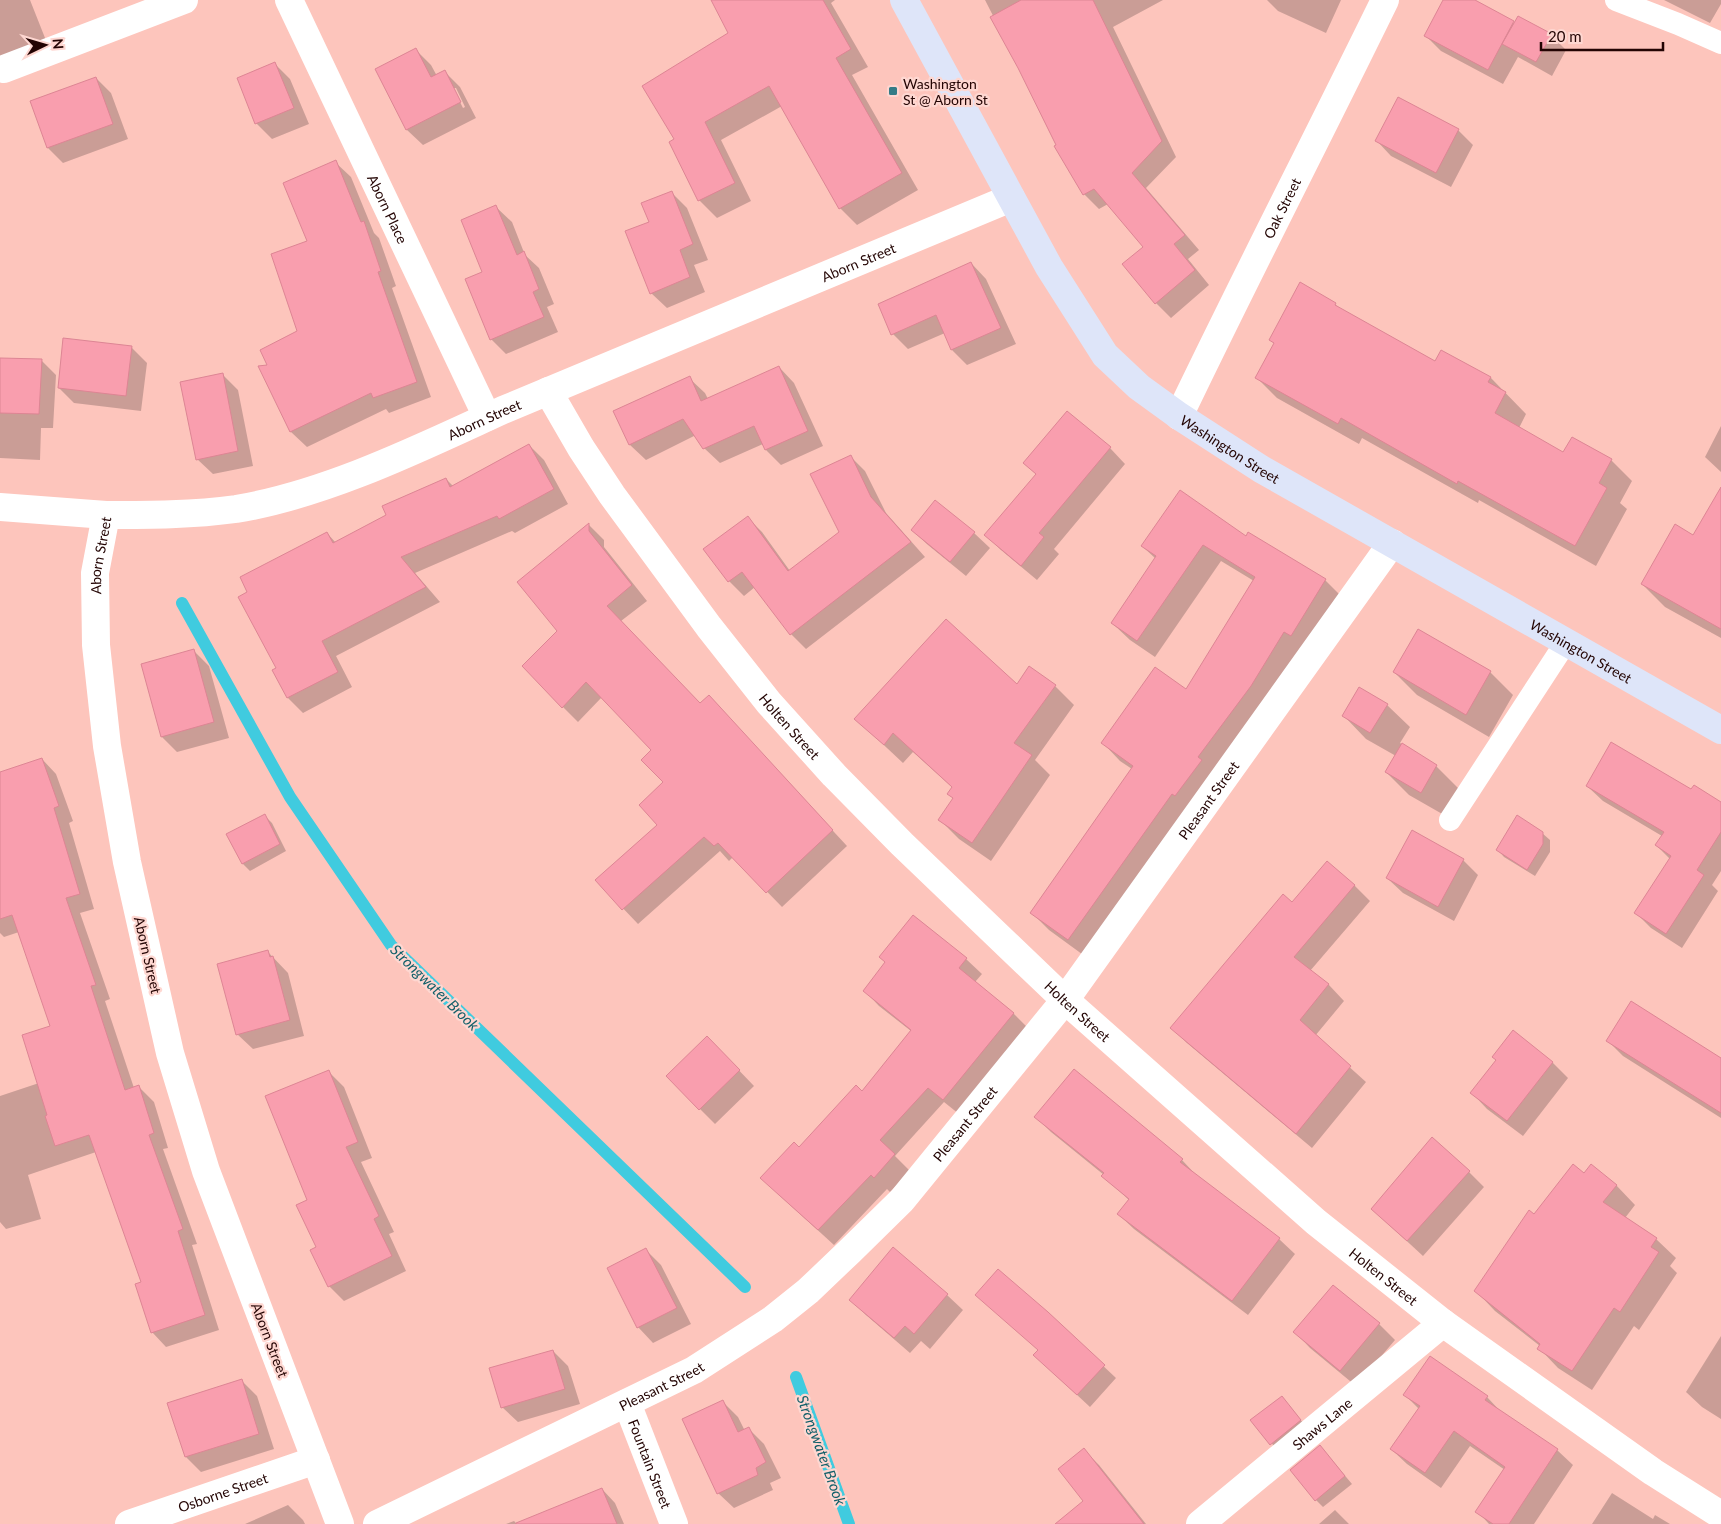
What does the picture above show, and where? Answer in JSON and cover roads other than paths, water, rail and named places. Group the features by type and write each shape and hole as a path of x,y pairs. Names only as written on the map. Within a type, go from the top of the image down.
{"main road":[{"name":"Washington Street","path":"904,0 1049,267 1105,355 1138,387 1179,416 1262,469 1721,730"}],"street":[{"path":"4,69 184,0"},
{"name":"Aborn Place","path":"289,0 487,417"},
{"name":"Oak Street","path":"1179,416 1236,298 1304,167 1385,0"},
{"name":"Aborn Street","path":"340,1524 206,1171 170,1053 127,862 107,746 96,645 95,573 106,515 178,514 235,509 283,499 353,475 438,441 487,417 548,391 1011,198"},
{"name":"Holten Street","path":"548,391 582,448 642,537 769,703 834,775 902,844 1065,1000 1316,1222 1443,1323 1653,1472 1721,1515"},
{"path":"0,507 106,515"},
{"name":"Pleasant Street","path":"377,1524 694,1370 773,1319 808,1291 902,1200 1065,1000 1392,543"},
{"name":"Shaws Lane","path":"1200,1524 1443,1323"},
{"name":"Fountain Street","path":"627,1403 674,1524"},
{"name":"Osborne Street","path":"129,1524 316,1460"}],"lane":[{"path":"1616,0 1721,43"},
{"path":"1450,820 1566,642"}],"waterway":[{"name":"Strongwater Brook","path":"182,603 290,797 391,945 745,1287"},
{"name":"Strongwater Brook","path":"796,1377 849,1524"}],"place":[{"name":"Washington St @ Aborn St","path":"893,91"}]}
